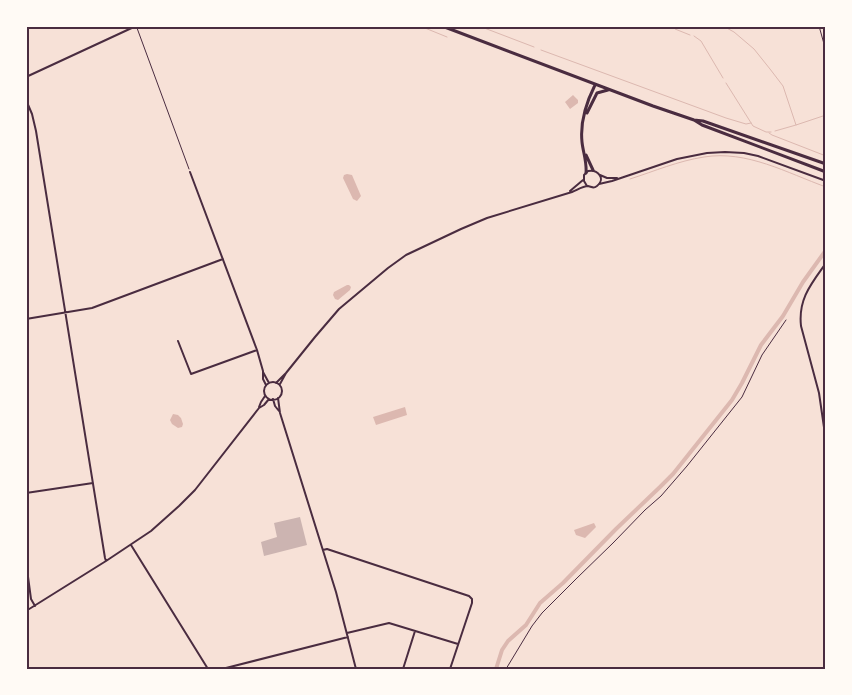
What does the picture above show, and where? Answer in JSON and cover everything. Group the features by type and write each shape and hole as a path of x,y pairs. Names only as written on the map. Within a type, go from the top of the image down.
{"main road":[{"path":"442,26 608,90 694,120 702,125 826,172"},
{"path":"586,173 582,137 587,104 595,85"},
{"path":"584,118 596,95 599,92 608,90"},
{"path":"694,120 703,121 826,164"},
{"path":"584,152 593,170"}],"street":[{"path":"26,77 136,26"},
{"path":"26,100 34,122 106,561"},
{"path":"276,383 286,374 339,309 370,282 398,260 474,223 588,186 595,187 599,184 677,159 707,153 744,153 758,156 826,181"},
{"path":"568,193 576,187 586,173 593,170 603,177 620,178"},
{"path":"190,172 269,383"},
{"path":"599,184 600,175"},
{"path":"583,179 584,183 588,186"},
{"path":"26,319 100,306 223,259"},
{"path":"826,263 808,288 800,316 819,392 826,441"},
{"path":"178,341 191,374 257,350"},
{"path":"263,371 266,385"},
{"path":"265,396 274,400 278,398 281,394 280,385 286,374"},
{"path":"26,611 131,545 161,522 194,490 259,408 265,396 264,390 266,385 276,383 280,385"},
{"path":"278,398 280,412 336,592 356,669"},
{"path":"259,408 269,399"},
{"path":"274,400 275,406 280,412"},
{"path":"26,493 93,483"},
{"path":"131,545 207,669"},
{"path":"323,550 327,549 469,596 472,599 472,603 450,669"},
{"path":"26,562 31,599 35,606"},
{"path":"347,633 389,623 458,644"},
{"path":"403,669 415,631"},
{"path":"222,669 348,637"}],"path":[{"path":"136,26 190,172"},
{"path":"819,26 826,52"},
{"path":"506,669 542,613 661,496 687,466 742,396 762,354 786,320"}],"shaded area":[{"path":"573,95 578,100 578,103 570,109 565,102"},
{"path":"347,174 352,175 361,196 357,201 353,199 343,178"},
{"path":"347,285 351,287 350,290 338,300 335,299 334,292"},
{"path":"405,407 407,415 376,425 373,417"},
{"path":"173,414 181,418 182,427 178,428 172,424 170,420"},
{"path":"594,523 596,527 585,538 576,535 574,530"}],"building":[{"path":"300,517 307,545 264,556 261,542 277,537 274,523"}],"waterway":[{"path":"420,26 447,37"},
{"path":"479,26 534,47"},
{"path":"672,26 690,35"},
{"path":"723,26 734,32 754,49 783,86 796,125 826,115"},
{"path":"694,36 701,41 723,78"},
{"path":"541,50 726,118 746,124 751,123"},
{"path":"726,83 753,126 766,132 771,132"},
{"path":"775,131 796,125"},
{"path":"769,133 826,156"},
{"path":"630,179 685,161 720,156 736,157 766,164 826,187"},
{"path":"496,669 502,650 508,641 526,625 540,603 563,583 673,474 732,400 761,345 783,316 803,282 826,250"}]}
